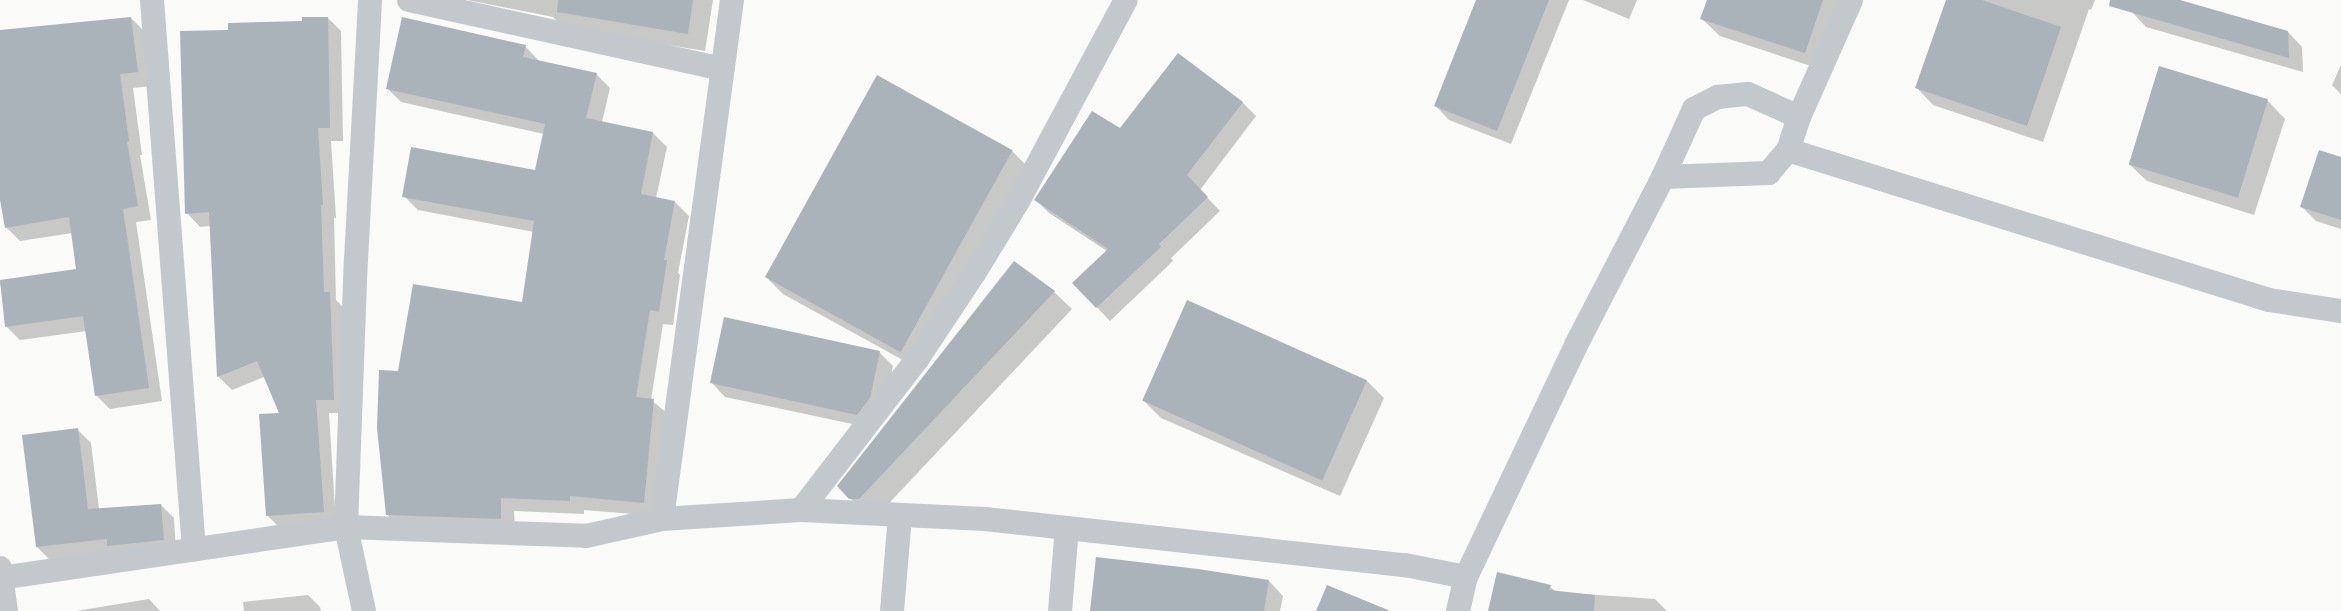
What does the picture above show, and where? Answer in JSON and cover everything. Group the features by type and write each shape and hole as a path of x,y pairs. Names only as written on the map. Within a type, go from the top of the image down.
{"street":[{"path":"152,0 194,549"},
{"path":"364,611 346,527 356,260 370,0"},
{"path":"409,0 723,69"},
{"path":"662,519 732,0"},
{"path":"801,510 918,358 975,272 1016,203 1126,0"},
{"path":"1663,177 1769,173 1788,150 1799,117 1851,0"},
{"path":"1458,611 1466,578 1576,345 1663,177 1694,108 1718,97 1748,94 1799,117"},
{"path":"1788,150 2269,300 2341,311"},
{"path":"6,611 1,573 194,549 346,527 586,536 662,519 801,510 985,519 1404,565 1466,578"},
{"path":"892,611 900,514"},
{"path":"1060,611 1067,528"}],"building":[{"path":"558,0 693,0 688,34 557,12"},
{"path":"1476,0 1549,0 1497,131 1434,106"},
{"path":"1707,0 1823,0 1805,53 1700,19"},
{"path":"1946,0 1982,0 2061,27 2027,126 1915,88"},
{"path":"2110,0 2180,0 2288,31 2289,58 2109,6"},
{"path":"131,17 138,72 120,74 129,141 127,142 138,206 123,209 149,388 95,396 83,316 5,327 0,280 76,269 69,217 5,228 0,200 0,30"},
{"path":"302,17 328,17 330,128 318,128 323,205 321,205 324,292 330,292 334,400 316,400 324,512 266,516 259,414 279,413 257,361 217,377 209,212 185,214 180,31 228,30 228,23 302,21"},
{"path":"402,17 526,45 523,57 597,73 586,118 653,132 641,194 675,201 664,260 667,260 659,312 650,310 636,397 654,399 644,503 570,496 570,501 501,498 501,519 386,515 377,428 379,370 398,371 413,284 522,302 534,221 402,197 411,147 535,170 545,124 386,89"},
{"path":"1178,53 1243,102 1187,175 1208,197 1159,244 1161,247 1096,308 1072,283 1108,249 1034,200 1092,111 1120,128"},
{"path":"2159,66 2268,99 2238,198 2129,164"},
{"path":"877,75 1013,150 901,352 765,277"},
{"path":"2319,150 2341,157 2341,220 2300,207"},
{"path":"1014,261 1055,291 859,499 849,499 837,486"},
{"path":"1187,300 1367,380 1322,481 1142,400"},
{"path":"724,317 880,351 870,398 857,415 710,383"},
{"path":"78,428 88,509 161,504 164,540 107,546 107,539 36,547 22,435"},
{"path":"1096,557 1198,569 1269,580 1264,611 1090,611"},
{"path":"1497,572 1551,585 1549,590 1595,595 1594,611 1488,611"},
{"path":"1327,585 1388,610 1388,611 1316,611"}]}
